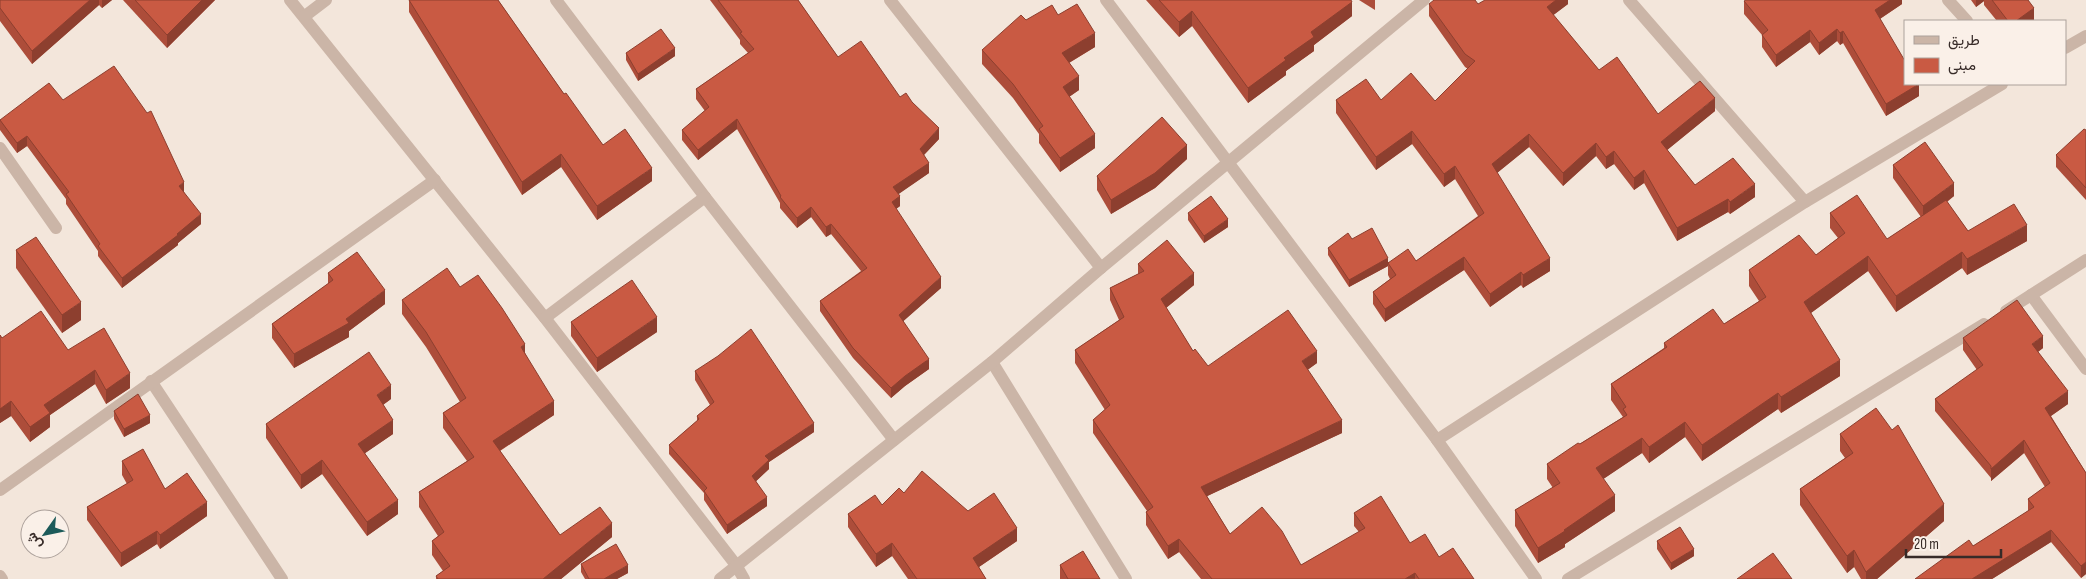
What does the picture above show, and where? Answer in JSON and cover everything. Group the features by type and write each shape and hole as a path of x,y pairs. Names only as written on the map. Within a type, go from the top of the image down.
{"street":[{"path":"290,0 305,16 545,318 736,565 744,579"},
{"path":"305,16 326,0"},
{"path":"556,0 705,197 894,440"},
{"path":"890,0 1101,268"},
{"path":"1106,0 1437,440 1536,579"},
{"path":"720,579 992,362 1101,268 1424,0"},
{"path":"1629,0 1805,202"},
{"path":"1948,0 1966,20"},
{"path":"2066,47 2086,37"},
{"path":"1437,440 1805,202 2000,85"},
{"path":"0,148 56,228"},
{"path":"0,490 151,380 436,180"},
{"path":"545,318 705,197"},
{"path":"1568,579 2086,260"},
{"path":"2032,295 2086,369"},
{"path":"992,362 1126,579"},
{"path":"151,380 282,579"}],"building":[{"path":"0,0 90,0 32,51 0,8"},
{"path":"135,0 202,0 167,35"},
{"path":"409,0 498,0 564,94 566,93 603,145 625,129 652,168 597,206 561,154 522,182"},
{"path":"718,0 798,0 838,57 861,41 900,97 906,93 912,102 939,128 920,149 929,163 893,187 900,196 892,202 941,277 899,315 929,359 891,388 853,348 820,301 867,268 831,224 826,227 811,207 797,218 780,197 737,119 698,150 682,130 709,107 696,89 754,49 740,33 742,32"},
{"path":"1159,0 1351,0 1352,2 1311,32 1314,37 1284,58 1286,60 1248,88 1192,11 1179,22"},
{"path":"1434,0 1475,0 1478,4 1485,0 1556,0 1547,7 1599,70 1617,57 1658,114 1700,81 1715,98 1661,142 1695,185 1733,158 1755,184 1730,202 1728,199 1677,228 1644,170 1634,178 1614,151 1606,157 1596,143 1563,173 1529,134 1492,164 1550,258 1523,275 1521,272 1490,294 1464,257 1385,309 1373,292 1396,275 1388,263 1408,249 1416,261 1484,213 1455,166 1444,174 1412,131 1376,157 1336,100 1366,79 1381,100 1411,73 1435,101 1475,61 1465,54 1429,4"},
{"path":"1890,0 1875,10 1904,59 1904,85 1917,85 1886,104 1843,31 1840,33 1837,29 1819,43 1810,30 1776,55 1762,35 1768,30 1744,1"},
{"path":"1992,0 2028,0 2034,8 2017,20 2007,20"},
{"path":"1077,4 1095,33 1062,53 1079,76 1063,87 1095,134 1060,158 1039,129 1043,126 1013,84 982,50 1021,15 1026,20 1052,5 1058,15"},
{"path":"661,29 675,48 638,74 626,53"},
{"path":"114,66 147,113 151,111 184,182 179,186 201,214 178,235 122,278 98,246 100,244 66,194 69,192 27,136 17,143 0,120 49,83 63,100"},
{"path":"1162,117 1187,145 1155,173 1111,200 1097,176"},
{"path":"2084,129 2086,130 2086,188 2056,155"},
{"path":"1925,142 1954,183 1923,206 1893,165"},
{"path":"1857,195 1887,239 1946,200 1968,231 2014,204 2027,225 1967,259 1962,252 1896,296 1868,256 1804,302 1840,360 1781,397 1778,393 1702,445 1685,422 1649,447 1642,438 1596,468 1615,495 1538,548 1515,510 1560,483 1547,464 1578,443 1580,444 1627,415 1623,409 1626,407 1611,384 1667,347 1664,343 1713,309 1724,324 1766,297 1749,270 1799,235 1816,255 1845,233 1830,213"},
{"path":"1211,196 1228,219 1204,236 1188,213"},
{"path":"1372,228 1388,258 1349,280 1328,248 1348,233 1352,239"},
{"path":"36,237 81,302 62,315 16,250"},
{"path":"1167,240 1194,273 1161,299 1193,351 1195,349 1208,366 1288,310 1317,351 1302,361 1342,420 1201,487 1230,534 1262,507 1282,531 1301,565 1365,528 1354,513 1381,496 1410,543 1425,534 1439,557 1453,548 1474,579 1419,579 1415,573 1405,579 1212,579 1179,539 1168,546 1146,512 1153,507 1093,420 1110,405 1075,350 1124,317 1110,288 1144,271 1138,264"},
{"path":"357,252 385,290 346,319 349,323 294,354 272,324 333,280 328,273"},
{"path":"447,268 460,287 478,275 525,344 521,347 554,401 493,441 560,535 600,507 612,523 543,579 438,579 436,576 450,566 432,541 444,532 419,492 474,457 443,413 466,398 426,332 402,300"},
{"path":"632,280 657,317 597,358 571,322"},
{"path":"2017,300 2043,336 2032,344 2068,391 2045,408 2086,473 2086,562 2081,566 2051,530 1972,579 1915,579 1969,540 1973,546 2034,507 2028,499 2050,483 2024,440 1991,469 1991,466 1935,399 1983,365 1963,338"},
{"path":"41,311 68,350 104,328 130,373 106,390 95,370 44,405 50,413 30,427 11,401 0,409 0,335 2,338"},
{"path":"751,329 814,423 765,456 769,460 752,476 767,497 727,525 704,491 707,488 669,445 699,419 697,416 714,402 695,371 718,356"},
{"path":"369,352 391,385 377,395 393,420 358,444 398,500 367,522 322,460 301,475 266,424"},
{"path":"138,394 150,415 124,429 114,411"},
{"path":"1876,408 1892,430 1898,425 1944,504 1866,572 1854,550 1847,556 1800,489 1853,453 1840,434"},
{"path":"143,449 165,489 187,473 207,502 160,535 157,531 121,553 87,507 133,480 122,461"},
{"path":"922,471 968,511 994,493 1017,528 973,558 986,579 917,579 892,543 876,554 848,514 875,495 882,505 899,488 904,493"},
{"path":"1680,527 1694,549 1671,563 1657,541"},
{"path":"616,544 628,565 604,579 589,579 581,564"},
{"path":"1083,551 1100,579 1068,579 1060,565"},
{"path":"1773,553 1792,579 1737,579"}]}
